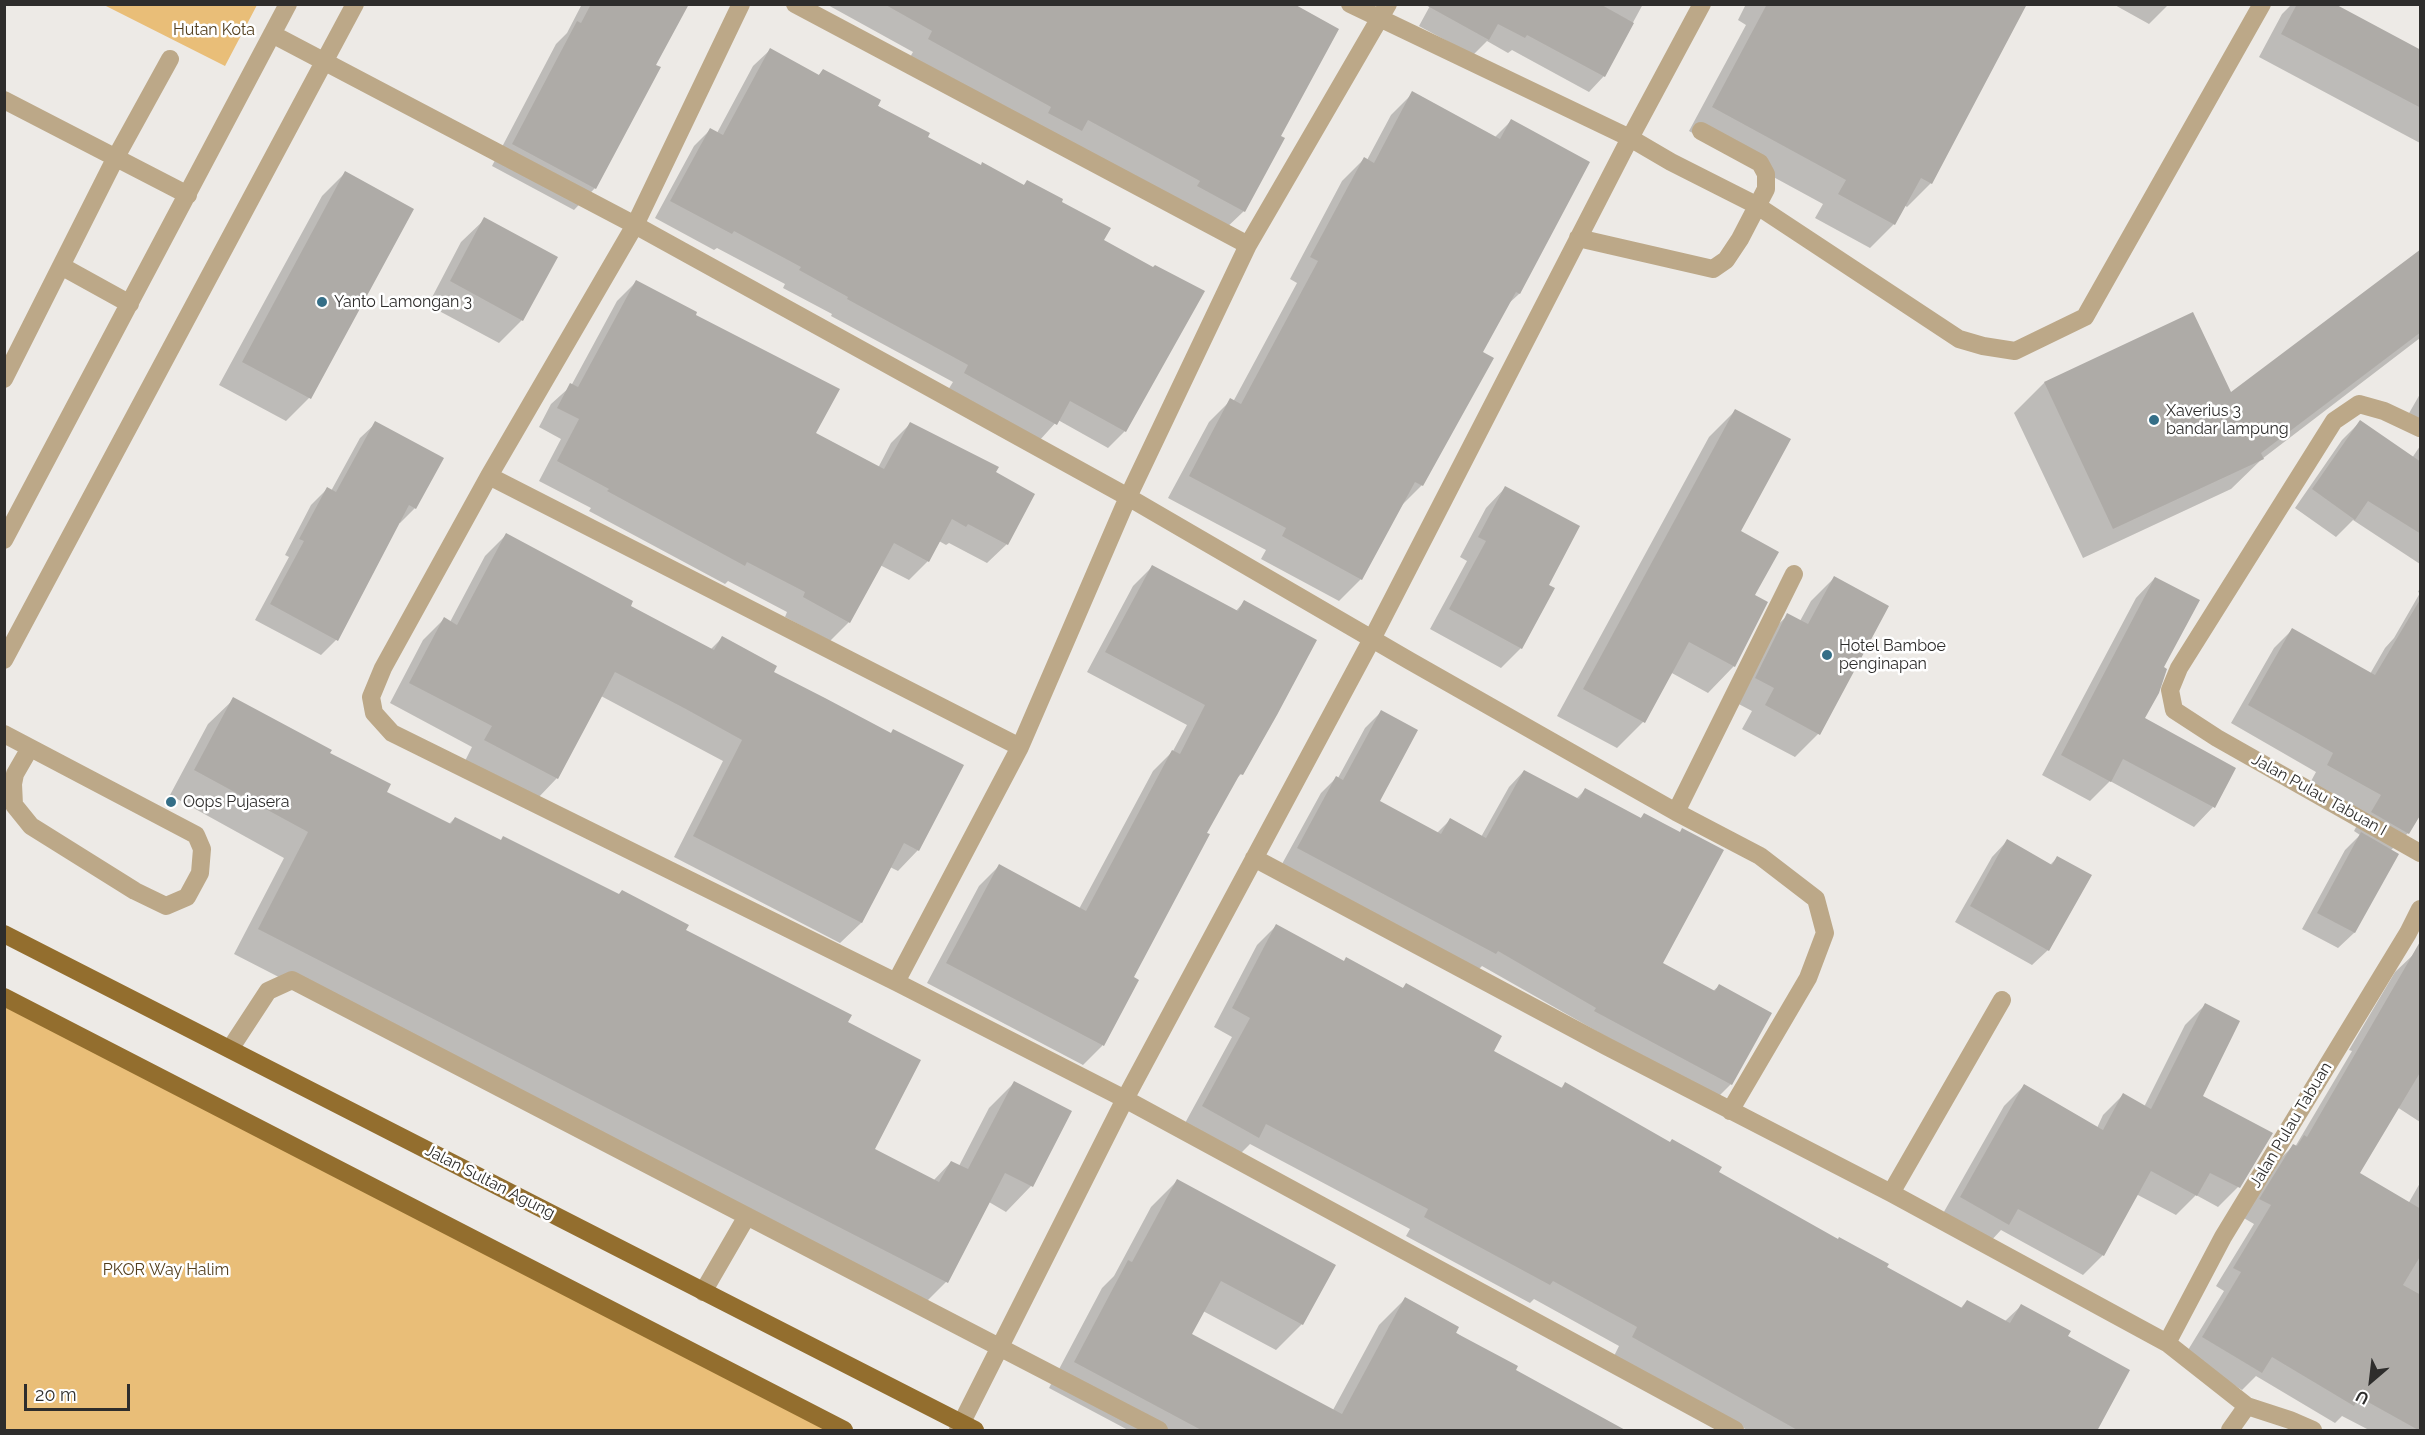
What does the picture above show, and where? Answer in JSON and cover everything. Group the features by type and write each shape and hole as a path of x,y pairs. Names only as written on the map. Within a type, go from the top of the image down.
{"main road":[{"name":"Jalan Sultan Agung","path":"4,934 965,1428"},
{"path":"4,997 844,1431"}],"street":[{"path":"4,540 288,4"},
{"path":"4,660 355,4"},
{"path":"741,4 635,225 489,476 383,668 371,697 374,713 393,733 896,982 1125,1099 1735,1431"},
{"path":"795,4 1248,245"},
{"path":"1350,4 1384,12 1630,138 1756,206 1959,339 1983,346 2015,351 2085,317 2262,4"},
{"path":"965,1428 1000,1347 1125,1099 1372,639 1578,238 1702,4"},
{"path":"896,982 1020,747 1128,497 1248,245 1384,12"},
{"path":"272,34 635,225 1128,497 1676,812 1760,856 1816,899 1825,933 1808,978 1730,1111"},
{"path":"4,380 63,267 116,157 170,59"},
{"path":"4,100 188,195"},
{"path":"1578,238 1713,269 1726,260 1740,239 1766,189 1766,174 1760,163 1701,131"},
{"path":"63,267 130,304"},
{"name":"Jalan Pulau Tabuan I","path":"2421,428 2385,411 2359,404 2334,421 2180,668 2170,690 2174,710 2217,738 2421,853"},
{"path":"489,476 1020,747"},
{"path":"1676,812 1794,574"},
{"path":"4,734 196,836 202,849 200,873 187,897 166,906 135,891 32,826 14,805 13,784 15,774 30,748"},
{"path":"1254,858 1730,1111 1891,1192 2167,1343 2247,1406 2290,1420 2313,1431"},
{"name":"Jalan Pulau Tabuan","path":"2167,1343 2223,1237 2414,938 2421,909"},
{"path":"230,1049 268,991 292,980 1160,1431"},
{"path":"1891,1192 2002,1000"},
{"path":"703,1292 747,1216"},
{"path":"2230,1431 2247,1406"}],"green space":[{"name":"Hutan Kota","path":"104,5 257,5 225,66"},
{"name":"PKOR Way Halim","path":"5,1005 827,1430 5,1430"}],"building":[{"path":"591,4 689,4 656,65 661,67 596,189 512,144 577,21 581,23"},
{"path":"884,4 1294,4 1339,29 1281,136 1285,138 1245,212 1197,186 1200,181 1088,120 1082,131 1048,113 1051,107 928,39 932,31"},
{"path":"1424,4 1600,4 1634,23 1605,77 1527,35 1525,38 1498,24 1489,40"},
{"path":"1767,4 2027,4 1932,184 1921,178 1895,225 1838,194 1846,180 1712,107"},
{"path":"2297,4 2335,4 2421,50 2421,108 2281,34"},
{"path":"770,48 819,75 823,69 881,100 878,106 930,133 928,137 981,165 982,162 1024,185 1027,180 1063,199 1062,202 1111,228 1104,240 1153,267 1155,265 1205,291 1126,432 1070,401 1057,425 964,373 968,365 847,299 848,297 799,270 801,267 734,231 732,234 670,201 710,128 723,135"},
{"path":"1412,91 1500,139 1511,119 1590,162 1520,294 1516,292 1483,352 1494,358 1423,486 1415,482 1362,580 1282,536 1286,528 1189,476 1230,398 1241,404 1318,261 1310,257 1364,157 1374,163"},
{"path":"345,171 414,209 311,399 242,362"},
{"path":"484,217 558,257 523,321 450,281"},
{"name":"Xaverius 3 bandar lampung","path":"2421,249 2421,332 2261,453 2264,459 2113,529 2044,382 2193,312 2231,392"},
{"path":"636,280 697,312 696,315 840,389 816,433 884,469 910,422 999,467 996,472 1035,494 1008,545 968,524 966,527 952,519 929,562 894,543 850,623 803,597 805,592 747,562 745,566 607,491 609,489 557,461 579,419 557,408 570,383 578,387"},
{"path":"1735,409 1791,439 1741,531 1779,552 1755,595 1768,602 1735,667 1689,642 1645,723 1583,689"},
{"path":"2360,420 2421,462 2421,534 2368,501 2355,520 2312,489"},
{"path":"375,421 444,458 416,509 409,505 338,641 270,604 304,541 299,539 327,487 336,492"},
{"path":"1505,486 1580,526 1549,585 1555,588 1522,649 1449,609 1486,541 1478,537"},
{"path":"506,533 633,601 631,606 714,650 722,636 777,666 774,672 891,733 893,729 964,765 919,851 904,843 862,923 693,836 742,740 684,708 615,672 558,779 484,740 492,726 409,683 444,617 457,625"},
{"path":"1152,565 1238,611 1244,600 1317,640 1243,775 1240,774 1207,833 1210,834 1134,977 1139,980 1104,1046 946,963 999,864 1086,911 1172,750 1180,754 1205,705 1105,652"},
{"name":"Hotel Bamboe penginapan","path":"1834,576 1889,606 1820,735 1765,705 1774,688 1755,678 1787,613 1808,624"},
{"path":"2155,577 2200,600 2164,667 2167,669 2159,693 2145,718 2236,768 2215,808 2123,759 2111,782 2061,755"},
{"path":"2421,598 2421,814 2409,834 2371,812 2381,795 2327,765 2333,753 2248,705 2292,628 2375,675"},
{"path":"233,697 332,750 330,753 391,784 387,792 451,824 455,817 501,840 503,836 619,894 622,890 689,925 686,930 852,1015 848,1022 921,1060 875,1149 939,1182 951,1161 968,1169 1014,1081 1072,1111 1033,1187 1005,1173 948,1283 258,929 308,832 194,770"},
{"path":"1381,710 1418,730 1380,801 1441,834 1450,818 1486,838 1524,770 1579,799 1585,788 1641,818 1644,813 1680,832 1682,828 1724,850 1663,963 1715,991 1719,984 1772,1013 1732,1085 1594,1011 1596,1008 1498,951 1496,954 1297,848 1336,776 1343,780"},
{"path":"2361,832 2399,854 2355,933 2317,913"},
{"path":"2007,839 2052,865 2057,856 2092,875 2049,951 1970,906"},
{"path":"1276,924 1344,961 1346,957 1403,988 1406,983 1502,1036 1494,1051 1562,1088 1565,1082 1670,1142 1672,1139 1722,1167 1719,1172 1838,1239 1839,1237 1889,1264 1887,1267 1962,1308 1967,1300 2010,1323 2021,1304 2071,1331 2068,1336 2130,1370 2097,1431 1799,1431 1632,1337 1637,1327 1553,1281 1550,1285 1424,1217 1428,1209 1266,1124 1259,1138 1202,1106 1250,1018 1232,1008"},
{"path":"2421,940 2421,1071 2360,1173 2421,1209 2421,1255 2403,1285 2421,1295 2420,1431 2359,1397 2354,1406 2272,1357 2262,1373 2202,1337 2241,1272 2233,1268 2271,1205 2259,1199 2293,1144 2297,1146 2304,1135 2307,1137"},
{"path":"2205,1003 2240,1021 2203,1096 2273,1133 2240,1188 2210,1173 2197,1196 2151,1171 2104,1256 2018,1209 2009,1225 1960,1197 2024,1084 2103,1130 2123,1093 2151,1109"},
{"path":"1177,1179 1336,1265 1303,1325 1221,1281 1192,1334 1342,1414 1405,1297 1459,1327 1456,1333 1518,1366 1516,1370 1627,1431 1203,1431 1074,1362 1128,1260 1132,1262"}],"place":[{"name":"Yanto Lamongan 3","path":"322,302"},
{"name":"Xaverius 3 bandar lampung","path":"2154,420"},
{"name":"Hotel Bamboe penginapan","path":"1827,655"},
{"name":"Oops Pujasera","path":"171,802"}]}
